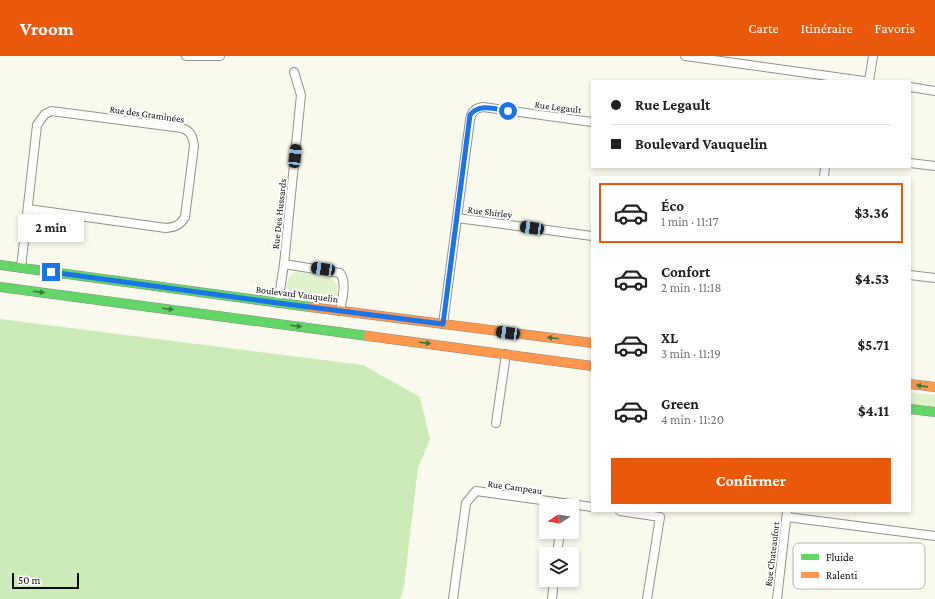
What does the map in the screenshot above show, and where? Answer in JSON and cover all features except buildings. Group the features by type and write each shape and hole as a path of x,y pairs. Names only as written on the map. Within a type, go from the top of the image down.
{"street":[{"path":"186,56 218,56"},
{"path":"685,56 857,80"},
{"path":"869,80 873,56"},
{"name":"Rue Des Hussards","path":"278,303 284,264 301,94 294,72"},
{"path":"911,87 935,91"},
{"name":"Rue Legault","path":"457,218 470,115 475,110 482,108 591,122"},
{"name":"Rue des Graminées","path":"21,268 37,125 45,114 52,111 182,128 188,130 193,138 194,146 185,217 180,224 175,227 166,228 28,209"},
{"path":"911,163 935,166"},
{"path":"443,324 457,218"},
{"name":"Rue Shirley","path":"457,218 591,236"},
{"name":"Rue Des Hussards","path":"284,264 340,273 343,283 340,311"},
{"name":"Boulevard Vauquelin","path":"0,265 278,303 591,343"},
{"path":"911,275 935,278"},
{"path":"0,287 591,366"},
{"path":"496,423 506,354"},
{"path":"911,384 935,388"},
{"path":"911,409 935,412"},
{"name":"Rue Campeau","path":"453,599 466,503 476,491 539,501"},
{"name":"Rue Campeau","path":"579,506 591,507"},
{"path":"628,512 660,516 647,599"},
{"path":"787,514 935,536"},
{"name":"Rue Chateaufort","path":"777,599 787,514"},
{"path":"552,599 553,587"}],"green space":[{"path":"296,272 330,277 337,284 337,296 332,301 329,301 293,296 286,286 289,277"},
{"path":"0,319 363,365 420,397 430,439 418,468 404,587 400,599 0,599"},
{"path":"911,392 935,395 935,407 911,404"}],"traffic: fast":[{"path":"0,265 310,307"},
{"path":"0,287 368,336"},
{"path":"911,409 935,412"}],"traffic: slow":[{"path":"310,307 591,343"},
{"path":"368,336 591,366"},
{"path":"911,384 935,387"}],"route":[{"path":"51,272 443,324 470,115 478,108 508,111"}]}
